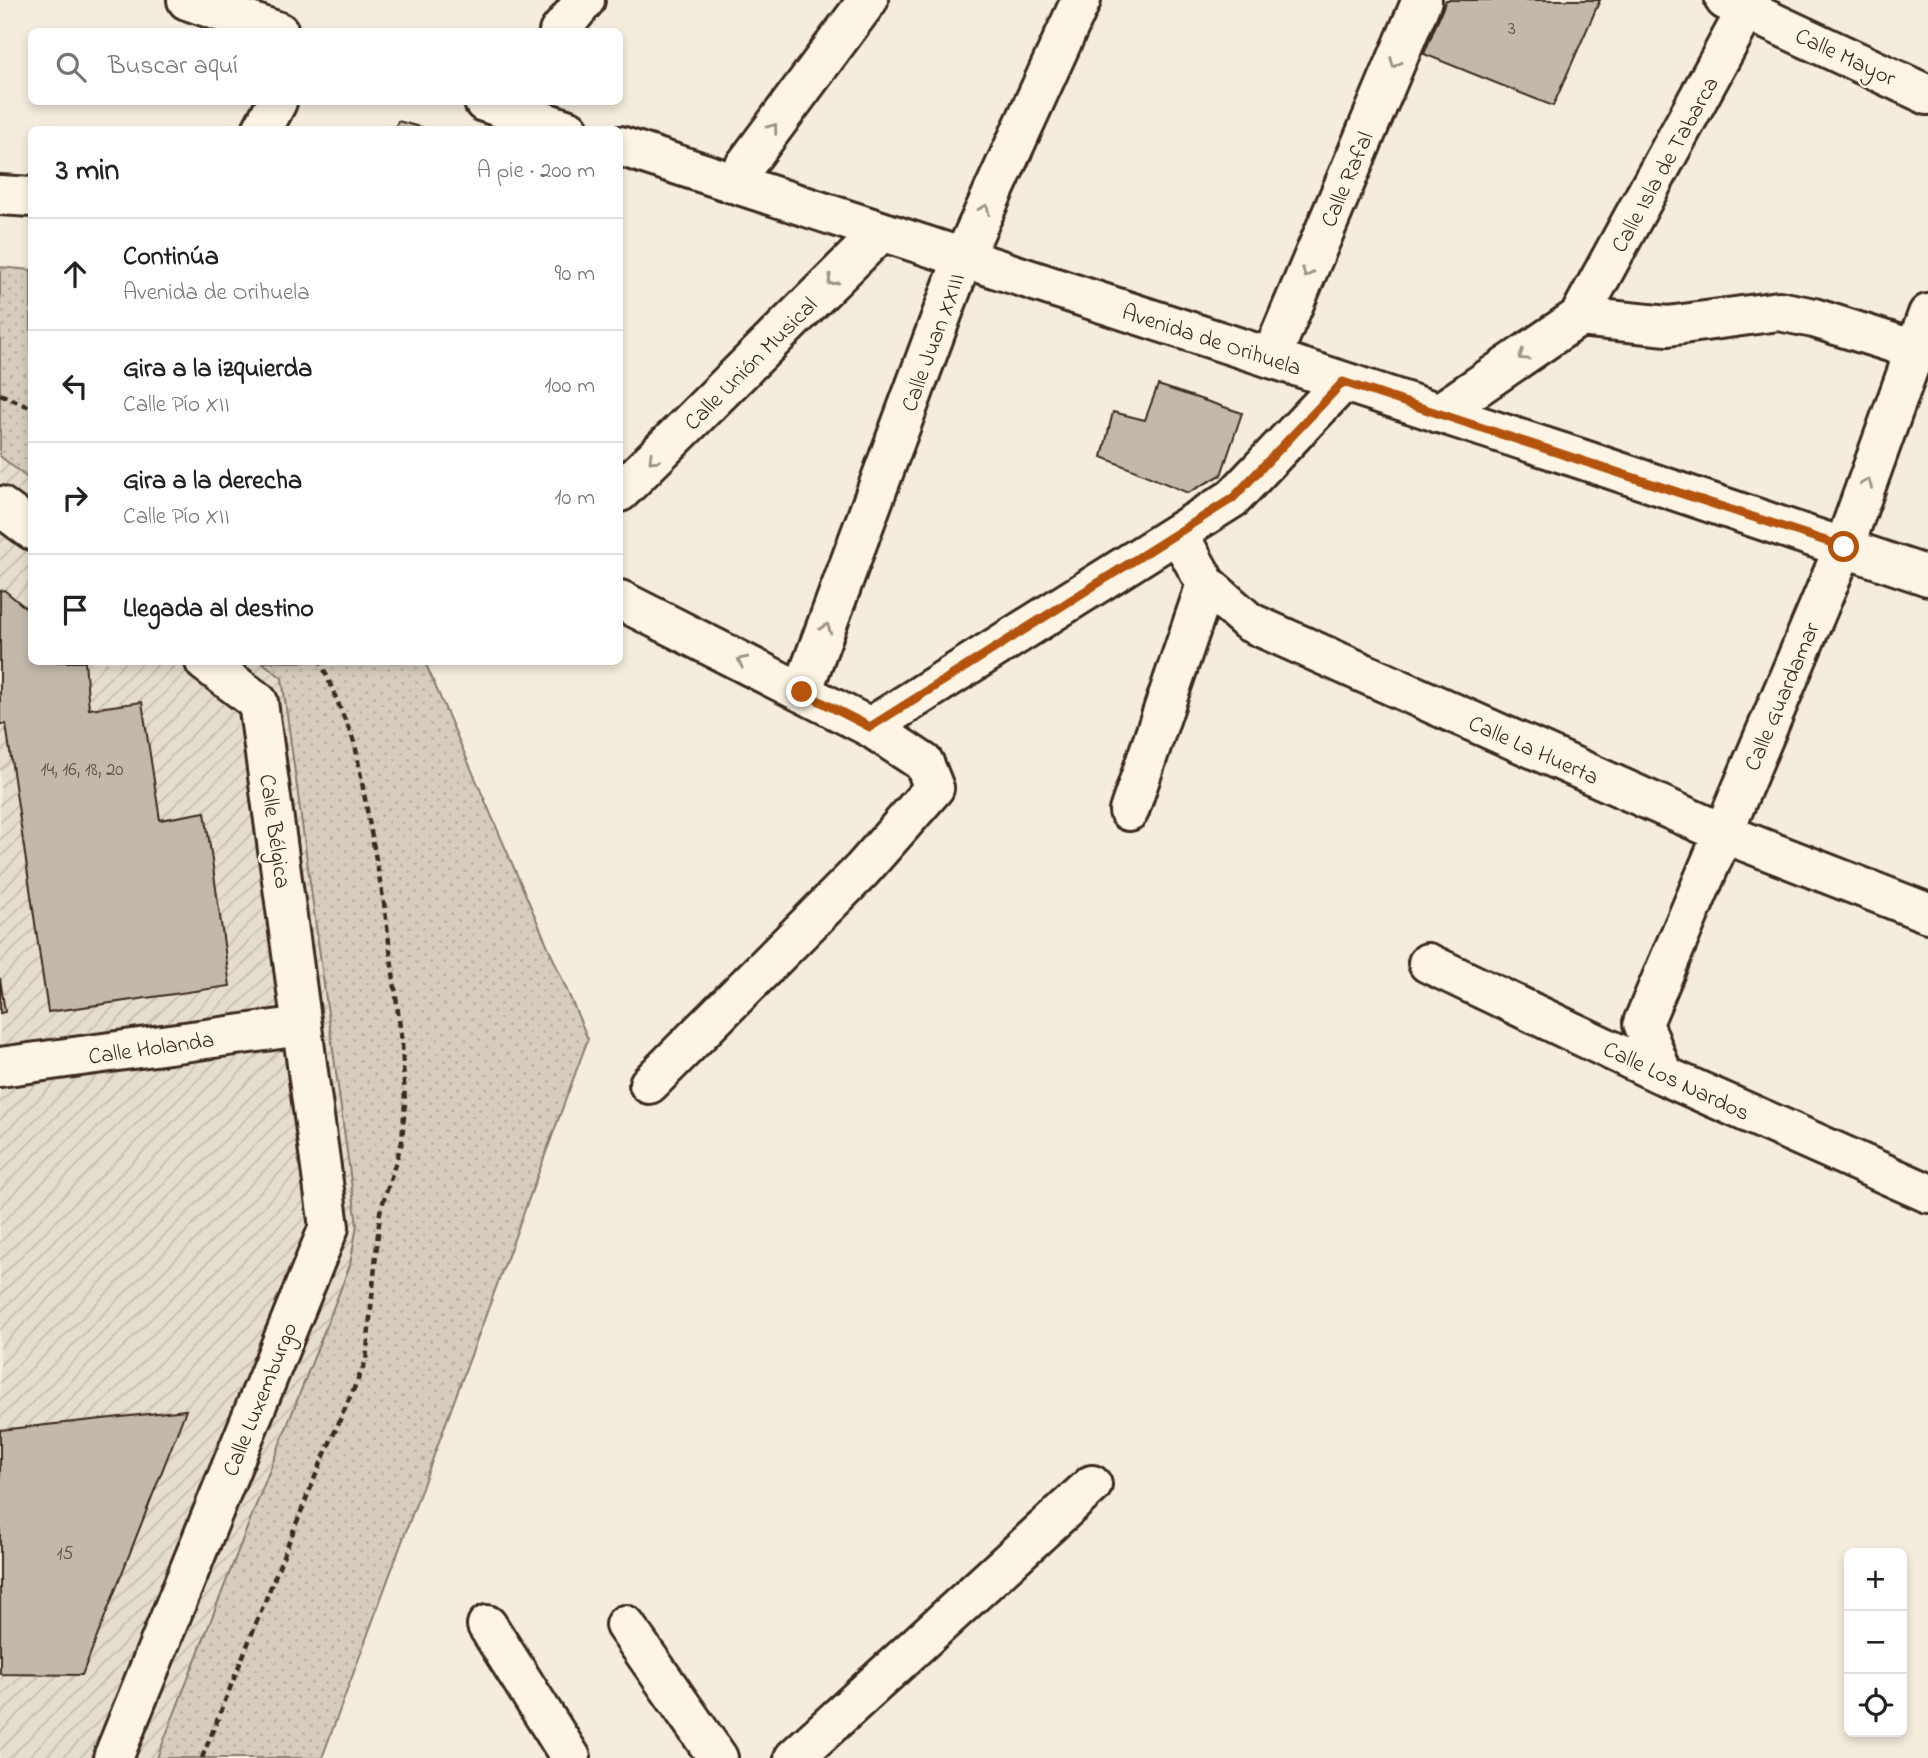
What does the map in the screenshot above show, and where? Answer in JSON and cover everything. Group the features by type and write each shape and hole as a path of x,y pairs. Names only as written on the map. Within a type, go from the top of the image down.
{"street":[{"path":"187,0 268,28"},
{"path":"562,28 585,0"},
{"path":"732,183 868,0"},
{"name":"Calle Juan XXIII","path":"802,692 963,258 1082,0"},
{"name":"Calle Rafal","path":"1271,358 1422,0"},
{"name":"Calle Mayor","path":"1741,3 1928,95"},
{"name":"Calle Isla de Tabarca","path":"1579,317 1741,3"},
{"path":"264,126 275,105"},
{"path":"500,105 558,126"},
{"name":"Avenida de Orihuela","path":"623,147 880,233 1439,413 1928,576"},
{"path":"0,195 28,197"},
{"name":"Calle Unión Musical","path":"623,489 880,233"},
{"path":"1439,413 1579,317 1668,326 1779,311 1814,318 1921,352"},
{"name":"Calle Guardamar","path":"1663,1074 1643,1023 1844,547 1921,352 1928,314"},
{"path":"870,727 1233,498 1343,382"},
{"path":"0,506 28,527"},
{"name":"Calle La Huerta","path":"1178,533 1206,584 1249,622 1723,834 1928,913"},
{"path":"1129,811 1206,584"},
{"path":"623,602 870,727 924,763 934,788 862,870 649,1084"},
{"name":"Calle Bélgica","path":"209,665 258,702 302,1027"},
{"name":"Calle Los Nardos","path":"1428,963 1663,1074 1928,1194"},
{"name":"Calle Holanda","path":"0,1067 302,1027"},
{"name":"Calle Luxemburgo","path":"113,1758 329,1227 302,1027"},
{"path":"794,1758 1092,1485"},
{"path":"487,1625 570,1758"},
{"path":"625,1626 718,1758"}],"path":[{"path":"0,394 28,406"}],"shaded area":[{"path":"0,267 28,270 28,665 426,665 588,1039 322,1758 0,1758"},
{"path":"0,267 28,270 28,479 0,456"},
{"path":"266,665 426,665 588,1039 322,1758 157,1758 350,1265 357,1225 282,678"}],"building":[{"path":"1446,0 1600,0 1553,106 1424,54"},
{"path":"398,121 416,126 396,126"},
{"path":"1158,385 1242,413 1221,475 1188,493 1102,457 1113,412 1145,420"},
{"path":"4,590 28,610 28,665 85,665 89,709 142,702 160,820 205,812 230,986 48,1012 6,724 0,724 0,591"},
{"path":"0,978 5,1012 0,1013"},
{"path":"186,1410 82,1675 0,1674 0,1430"}],"route":[{"path":"802,692 870,727 1233,498 1343,382 1844,547"}]}
